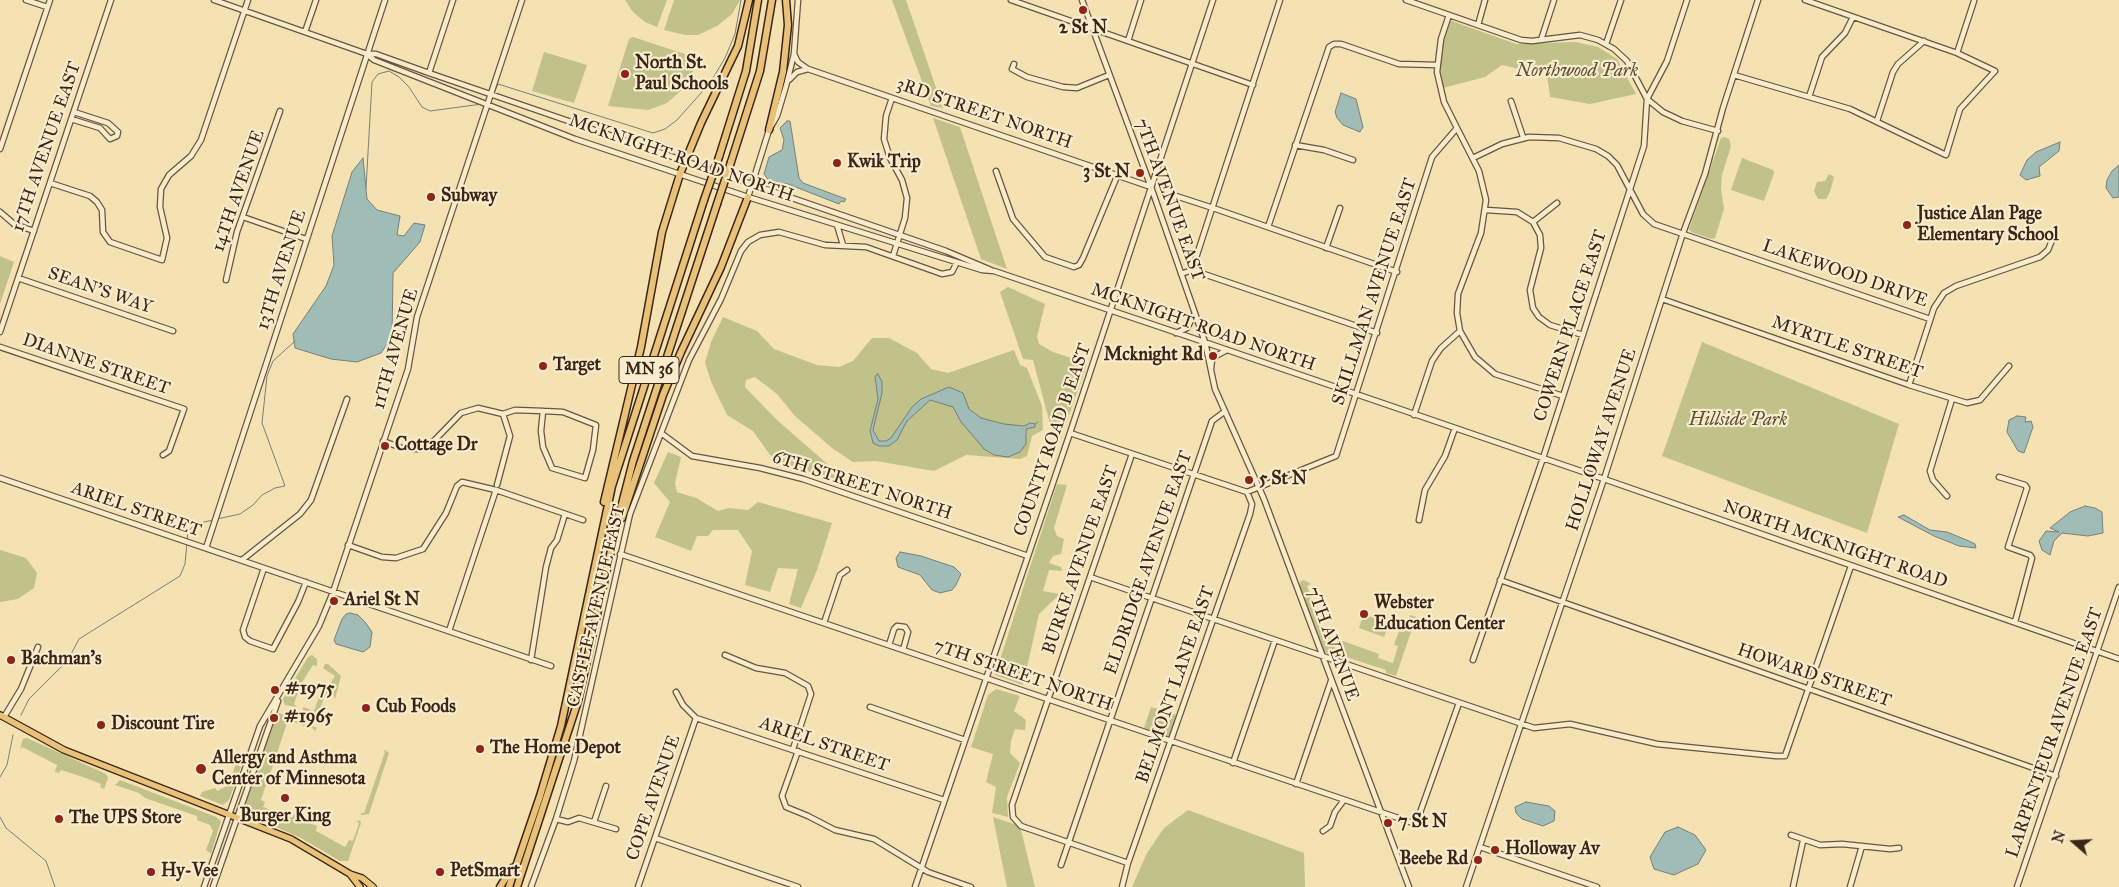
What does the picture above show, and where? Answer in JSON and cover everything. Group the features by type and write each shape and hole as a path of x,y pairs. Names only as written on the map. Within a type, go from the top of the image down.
{"highway":[{"path":"598,542 606,494 641,347 662,232 680,174 701,123 738,46 748,0"},
{"name":"MN 36","path":"509,887 543,787 561,726 598,542 617,470 746,71 758,0"},
{"name":"MN 36","path":"517,887 578,701 633,461 760,71 772,0"},
{"path":"769,130 783,72 788,25 786,0"},
{"path":"612,548 663,395 681,352 722,268 748,197"},
{"path":"500,887 519,858"}],"main road":[{"path":"2,716 64,750 228,814 303,846 350,874 362,878 373,887"},
{"path":"350,874 360,887"}],"street":[{"path":"26,0 47,7"},
{"path":"0,149 50,0"},
{"name":"17TH AVENUE EAST","path":"0,332 111,0"},
{"name":"MCKNIGHT ROAD NORTH","path":"214,0 367,54 376,54 429,72 900,235 983,265 994,272"},
{"path":"50,183 90,196 97,202 102,210 102,232 110,242 162,260 167,238 160,207 161,189 169,175 191,156 201,140 248,0"},
{"path":"305,32 316,0"},
{"name":"13TH AVENUE","path":"206,548 385,0"},
{"path":"429,72 453,0"},
{"name":"11TH AVENUE","path":"204,887 260,726 279,697 319,626 333,592 408,369 417,317 522,0"},
{"path":"748,197 769,130 777,116 786,86 794,54 798,0"},
{"path":"1011,0 1253,85"},
{"name":"7TH AVENUE EAST","path":"1082,0 1151,187 1205,342 1210,373 1224,412"},
{"path":"1128,41 1141,0"},
{"name":"COUNTY ROAD B EAST","path":"914,887 1070,434 1213,0"},
{"path":"1192,270 1280,0"},
{"path":"1406,0 1417,2 1521,40 1580,36 1606,44 1627,61 1647,99 1671,116 1718,131"},
{"path":"1478,25 1485,0"},
{"path":"1541,40 1554,0"},
{"path":"1606,44 1621,0"},
{"name":"COWERN PLACE EAST","path":"1473,660 1543,458 1644,146 1647,99 1667,61 1687,0"},
{"name":"HOLLOWAY AVENUE","path":"1466,887 1604,479 1683,233 1718,131 1758,0"},
{"path":"1734,75 1809,97 1877,121 1946,155 1962,104 1995,71 1957,53 1805,0"},
{"path":"1957,53 1974,1"},
{"path":"1449,15 1441,39 1437,65 1440,93 1483,180 1486,210 1481,233 1458,294 1457,313 1460,331 1475,357 1495,374 1563,396"},
{"path":"1809,97 1822,57 1845,33 1853,17"},
{"path":"1877,121 1893,72 1924,41"},
{"path":"1268,227 1325,53 1331,45 1341,44 1398,64 1437,65"},
{"name":"MCKNIGHT ROAD NORTH","path":"367,54 374,60 568,136 748,197 994,272 1455,428"},
{"name":"3RD STREET NORTH","path":"794,54 798,62 808,69 1118,174 1151,187"},
{"path":"1014,64 1012,69 1027,76 1076,88 1109,76"},
{"path":"786,86 797,72 808,69"},
{"path":"892,98 886,116 884,139 890,158 902,180 907,198 905,218 893,256"},
{"path":"1511,101 1523,138"},
{"name":"14TH AVENUE","path":"226,280 242,217 280,111"},
{"path":"71,120 100,128 110,139 117,136 118,132 108,123 74,112"},
{"name":"SKILLMAN AVENUE EAST","path":"1247,492 1336,456 1397,272 1432,157 1457,128"},
{"name":"LAKEWOOD DRIVE","path":"1473,158 1502,144 1523,138 1559,138 1603,152 1617,165 1644,216 1650,222 1930,319 1938,300 1949,289 2040,257 2048,250 2055,233"},
{"path":"1295,145 1324,150 1353,160"},
{"path":"996,170 1013,219 1045,257 1074,267 1079,265 1083,258 1118,174"},
{"path":"1170,196 1176,196 1213,208 1397,272"},
{"path":"1533,222 1557,203"},
{"path":"1326,248 1340,208"},
{"path":"1486,210 1517,212 1533,222 1540,235 1541,248 1530,290 1533,308 1539,318 1550,325 1583,335"},
{"path":"0,212 14,224 34,231"},
{"path":"242,217 306,239"},
{"path":"837,225 843,245"},
{"name":"CASTLE AVENUE EAST","path":"531,887 556,819 583,728 630,514 692,351 721,299 741,252 748,242 760,235 779,232 816,244 866,247 946,274 952,272 958,262"},
{"path":"1181,274 1192,270 1377,333"},
{"name":"SEAN'S WAY","path":"18,278 173,331"},
{"name":"MYRTLE STREET","path":"1662,298 1967,404 1976,402 1984,396 2009,366"},
{"path":"1176,333 1187,328 1195,313"},
{"path":"1909,385 1930,319"},
{"path":"1414,415 1432,361 1441,348 1460,331"},
{"name":"DIANNE STREET","path":"0,347 184,409 169,451 163,455"},
{"path":"1210,373 1212,360 1222,351 1228,350"},
{"path":"242,560 300,514 311,500 347,399"},
{"path":"1947,496 1933,480 1930,471 1952,399"},
{"path":"383,441 402,448 417,450 429,446 461,413 478,408 503,414 515,410 543,411 563,412 596,425 593,450 585,478 552,468 542,439 543,411"},
{"name":"ELDRIDGE AVENUE EAST","path":"1061,866 1212,421 1224,412"},
{"name":"7TH AVENUE","path":"1224,412 1258,486 1409,887"},
{"path":"449,631 497,488 510,436 503,414"},
{"path":"1419,520 1425,490 1445,456 1455,428"},
{"name":"NORTH MCKNIGHT ROAD","path":"1455,428 2119,659"},
{"name":"6TH STREET NORTH","path":"661,433 692,456 752,466 803,479 1028,556"},
{"path":"1070,434 1247,492"},
{"name":"BURKE AVENUE EAST","path":"1069,843 1021,826 1013,817 1012,805 1132,454"},
{"path":"1999,477 2025,485 2027,488 2008,547 2030,555 2032,558 2015,622"},
{"name":"ARIEL STREET","path":"0,478 551,666"},
{"path":"348,545 382,556 396,558 423,548 446,513 457,486 462,482 497,488 583,520"},
{"name":"BELMONT LANE EAST","path":"1122,887 1128,863 1172,742 1250,514 1252,504 1247,492"},
{"path":"531,660 546,567 551,548 557,540 565,514"},
{"name":"7TH STREET NORTH","path":"620,554 1416,824 1459,703"},
{"path":"1090,577 1521,724 1542,729 1570,724 1657,744 1785,756 1851,566"},
{"path":"264,568 243,630 245,637 250,641 273,649 298,602 306,582"},
{"path":"824,623 840,575 847,570"},
{"name":"HOWARD STREET","path":"1500,580 2056,776"},
{"name":"LARPENTEUR AVENUE EAST","path":"2017,887 2119,587"},
{"path":"889,645 896,627 905,627 908,632 903,650"},
{"path":"1233,763 1275,640"},
{"path":"2,716 20,689 38,647"},
{"path":"725,655 750,666 785,673 806,683 810,689 811,694 783,793 783,804 788,809 808,816 835,830 883,843 921,868 971,887"},
{"path":"1296,784 1331,681"},
{"path":"676,692 684,705 696,718"},
{"name":"11TH AVENUE","path":"213,887 279,697"},
{"path":"870,707 965,740"},
{"name":"ARIEL STREET","path":"696,718 944,800"},
{"name":"COPE AVENUE","path":"638,887 696,718"},
{"path":"594,822 606,786"},
{"path":"1323,831 1330,826 1335,812 1344,800"},
{"path":"556,819 565,822 579,818 616,829"},
{"path":"1791,835 1803,841 1820,845 1842,844 1899,848"},
{"path":"655,838 798,887"},
{"path":"1793,887 1803,841"},
{"path":"1069,843 1128,863"},
{"path":"1850,887 1862,846"},
{"path":"1480,847 1597,887"}],"green space":[{"path":"625,0 667,0 657,27 645,22 633,12"},
{"path":"674,0 740,0 732,14 717,26 698,35 685,35 664,30"},
{"path":"892,0 906,0 943,108 931,106"},
{"name":"Northwood Park","path":"1449,20 1516,44 1576,42 1598,47 1617,59 1636,94 1590,104 1550,97 1547,75 1502,65 1485,77 1443,88 1439,71 1442,41"},
{"path":"633,37 700,59 684,88 667,103 648,110 608,106 629,39"},
{"path":"544,52 587,65 574,103 532,91"},
{"path":"933,118 960,127 1007,269 981,259"},
{"path":"1721,138 1729,139 1731,146 1722,175 1721,188 1724,209 1715,238 1712,239 1691,232 1689,229"},
{"path":"1742,158 1773,170 1774,173 1764,201 1731,190"},
{"path":"1829,174 1834,177 1830,192 1826,199 1818,199 1814,191 1817,182 1825,181"},
{"path":"0,256 14,262 0,304"},
{"path":"1008,287 1045,304 1037,337 1039,344 1053,352 1084,362 1086,367 1061,438 1052,431 1033,360 1023,359 1000,292"},
{"path":"723,317 757,331 774,349 817,365 839,367 853,361 872,338 889,338 917,353 931,369 948,373 1014,350 1020,365 1027,368 1042,406 1043,430 1032,436 1027,456 1020,459 966,455 934,471 876,461 853,462 832,448 795,416 777,394 755,377 746,380 745,387 777,420 848,482 786,466 770,455 753,431 727,415 712,384 705,363 711,342"},
{"name":"Hillside Park","path":"1702,342 1899,424 1867,533 1662,456"},
{"path":"668,452 681,457 675,483 677,492 696,498 718,511 729,508 748,510 758,502 832,523 817,570 801,608 789,604 798,569 778,568 770,592 745,585 752,551 738,530 713,530 708,536 697,536 691,551 655,537 670,502 654,483"},
{"path":"1057,484 1067,485 1054,528 1057,536 1064,539 1061,554 1053,556 1049,563 1061,567 1062,571 1049,570 1043,591 1060,594 1039,614 1023,685 995,675"},
{"path":"0,550 26,558 37,573 34,588 18,599 0,602"},
{"path":"1304,580 1311,584 1307,586 1326,636 1330,635 1336,651 1335,656 1324,652 1299,585"},
{"path":"1410,615 1416,617 1396,676 1386,673 1386,670 1343,656 1340,640 1379,654 1378,658 1393,663 1398,646 1394,645 1399,631 1404,632"},
{"path":"1363,616 1404,620 1395,631 1387,628 1384,637 1359,628"},
{"path":"312,655 317,659 317,666 313,665 301,684 294,704 297,707 285,705 283,699 308,657"},
{"path":"325,664 328,664 341,676 335,699 333,695 326,694 317,715 313,716 303,711 303,707 314,711 323,689 326,690 335,676 323,668"},
{"path":"996,689 1020,696 1014,711 1026,720 1025,730 1015,729 1011,741 1010,753 1020,763 1007,797 1008,817 992,813 996,787 986,782 993,754 971,747 988,695"},
{"path":"1151,707 1177,715 1169,737 1144,728"},
{"path":"279,713 317,728 314,732 314,729 293,722 292,724 287,723 270,774 273,775 272,779 268,778 261,800 265,802 263,807 292,818 294,814 300,816 299,819 317,826 316,831 345,847 349,840 353,841 359,823 356,820 360,821 361,823 348,861 340,861 301,838 246,814 243,810 269,731 276,715"},
{"path":"27,738 106,774 108,778 104,789 100,787 101,784 86,778 61,770 59,773 55,772 57,765 22,747 20,750 23,739"},
{"path":"383,749 389,753 369,814 361,815 361,813 364,813 385,752"},
{"path":"236,763 241,767 229,800 223,805 200,796 202,792 215,788 217,791 229,785"},
{"path":"120,780 216,817 221,821 211,854 206,850 213,831 210,825 197,820 197,816 145,798 139,793 115,785"},
{"path":"1188,810 1304,853 1305,887 1132,887 1147,853 1164,828"},
{"path":"993,817 1020,826 1035,887 1007,887"}],"water":[{"path":"1341,93 1356,99 1363,127 1360,132 1343,125 1337,118 1335,112"},
{"path":"787,121 790,121 799,178 803,183 846,199 844,202 841,201 839,204 788,184 769,181 764,174 769,157 782,150 784,140 780,128"},
{"path":"2060,142 2059,151 2039,167 2040,176 2026,180 2020,175 2027,160 2036,152"},
{"path":"363,158 367,199 377,210 400,216 397,235 404,236 414,223 425,225 420,242 393,273 392,337 381,353 357,362 331,359 295,348 293,334 326,286 334,265 332,236 352,172"},
{"path":"2119,165 2119,197 2113,198 2106,188 2107,180 2112,171"},
{"path":"878,374 882,382 882,393 873,430 879,441 886,441 891,438 912,407 921,399 949,387 963,393 969,409 981,418 1004,424 1024,426 1030,423 1035,424 1035,427 1026,429 1026,444 1020,452 1008,457 994,455 984,449 961,422 953,407 930,400 907,421 897,440 889,446 879,446 873,443 870,431 878,399 875,376"},
{"path":"2017,416 2026,417 2025,422 2031,421 2033,427 2024,453 2018,451 2007,432 2009,420"},
{"path":"2085,506 2102,512 2103,533 2088,536 2062,533 2054,541 2050,555 2042,550 2039,541 2046,531 2059,532 2050,528 2070,512"},
{"path":"1904,515 1930,530 1947,532 1969,541 1975,544 1976,548 1959,546 1934,536 1898,517"},
{"path":"900,552 921,556 954,567 961,574 956,585 952,590 940,593 932,590 920,575 898,567 896,558"},
{"path":"346,614 358,615 372,632 370,647 363,652 336,644 334,640 342,619"},
{"path":"1526,802 1549,806 1555,811 1554,821 1543,826 1522,819 1516,813 1515,807"},
{"path":"1678,827 1695,835 1706,850 1698,864 1674,875 1654,869 1650,857 1665,832"}],"waterway":[{"path":"494,93 498,84 653,133 665,129 677,120 710,83 725,58 735,34 741,0"},
{"path":"366,188 372,82 378,74 389,71 399,77 409,87 422,107 430,111 482,104"},
{"path":"489,104 493,97"},
{"path":"217,519 240,514 253,505 262,495 275,488 285,486 262,423 267,376 273,361 295,341"},
{"path":"21,715 29,699 68,660 79,639 180,576 185,564 188,531 196,524 213,520"},
{"path":"0,777 7,765 13,735"},
{"path":"0,817 6,828 46,861 55,887"}],"place":[{"name":"2 St N","path":"1083,10"},
{"name":"North St. Paul Schools","path":"625,74"},
{"name":"Kwik Trip","path":"837,163"},
{"name":"3 St N","path":"1140,173"},
{"name":"Subway","path":"431,197"},
{"name":"Justice Alan Page Elementary School","path":"1907,225"},
{"name":"Mcknight Rd","path":"1213,356"},
{"name":"Target","path":"543,366"},
{"name":"Cottage Dr","path":"385,446"},
{"name":"5 St N","path":"1249,480"},
{"name":"Ariel St N","path":"334,601"},
{"name":"Webster Education Center","path":"1364,614"},
{"name":"Bachman's","path":"11,660"},
{"name":"#1975","path":"275,690"},
{"name":"Cub Foods","path":"366,708"},
{"name":"#1965","path":"274,718"},
{"name":"Discount Tire","path":"101,725"},
{"name":"The Home Depot","path":"480,749"},
{"name":"Allergy and Asthma Center of Minnesota","path":"201,769"},
{"name":"Burger King","path":"285,798"},
{"name":"The UPS Store","path":"59,819"},
{"name":"7 St N","path":"1388,823"},
{"name":"Holloway Av","path":"1495,850"},
{"name":"Beebe Rd","path":"1478,860"},
{"name":"Hy-Vee","path":"151,872"},
{"name":"PetSmart","path":"440,872"}]}
